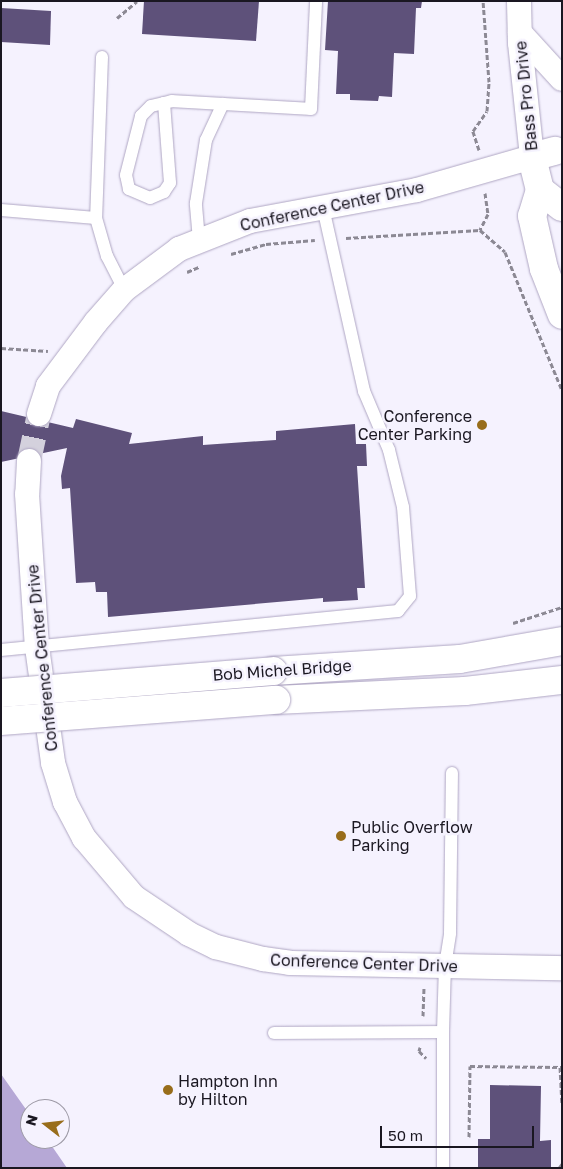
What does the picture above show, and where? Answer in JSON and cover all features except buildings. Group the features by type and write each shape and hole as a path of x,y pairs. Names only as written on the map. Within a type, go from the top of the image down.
{"main road":[{"name":"Bass Pro Drive","path":"540,190 553,151"},
{"path":"562,207 540,190 532,216 544,269 562,315"},
{"path":"529,647 562,630"},
{"name":"Bob Michel Bridge","path":"1,693 460,658 562,641"},
{"name":"Bob Michel Bridge","path":"1,721 276,700 465,691 562,680"}],"street":[{"name":"Bass Pro Drive","path":"519,1 520,33 553,151"},
{"path":"520,33 562,79"},
{"name":"Conference Center Drive","path":"39,414 48,386 71,353 124,290 152,266 199,240 250,221 417,190 553,151"},
{"name":"Conference Center Drive","path":"29,461 27,494 37,646 50,749 65,802 84,838 117,880 145,906 189,934 216,947 263,959 290,963 562,968"},
{"path":"465,691 562,691"}],"lane":[{"path":"164,103 170,183 164,192 150,198 129,189 126,175 141,116 151,106 164,103 223,104 311,109 316,1"},
{"path":"102,57 96,218 108,256 124,290"},
{"path":"199,240 196,203 206,140 223,104"},
{"path":"1,650 398,611 410,596 402,507 389,450 364,391 323,207"},
{"path":"1,210 96,218"},
{"path":"443,1168 443,1032 445,966 450,933 452,773"},
{"path":"274,1034 443,1032"}],"path":[{"path":"117,18 137,1"},
{"path":"476,134 473,131 486,111 489,82 483,1"},
{"path":"480,230 488,214"},
{"path":"224,256 266,244 480,230 505,252 562,390"},
{"path":"183,274 207,264"},
{"path":"1,348 45,351"},
{"path":"505,625 534,619 562,607"},
{"path":"469,1136 470,1066 561,1067 562,1103"},
{"path":"559,1168 562,1164"}],"shaded area":[{"path":"1,1074 20,1101 20,1149 54,1149 67,1168 1,1168"}],"tunnel":[{"path":"29,461 39,414"}],"place":[{"name":"Conference Center Parking","path":"482,425"},
{"name":"Public Overflow Parking","path":"341,836"},
{"name":"Hampton Inn by Hilton","path":"168,1090"}]}
